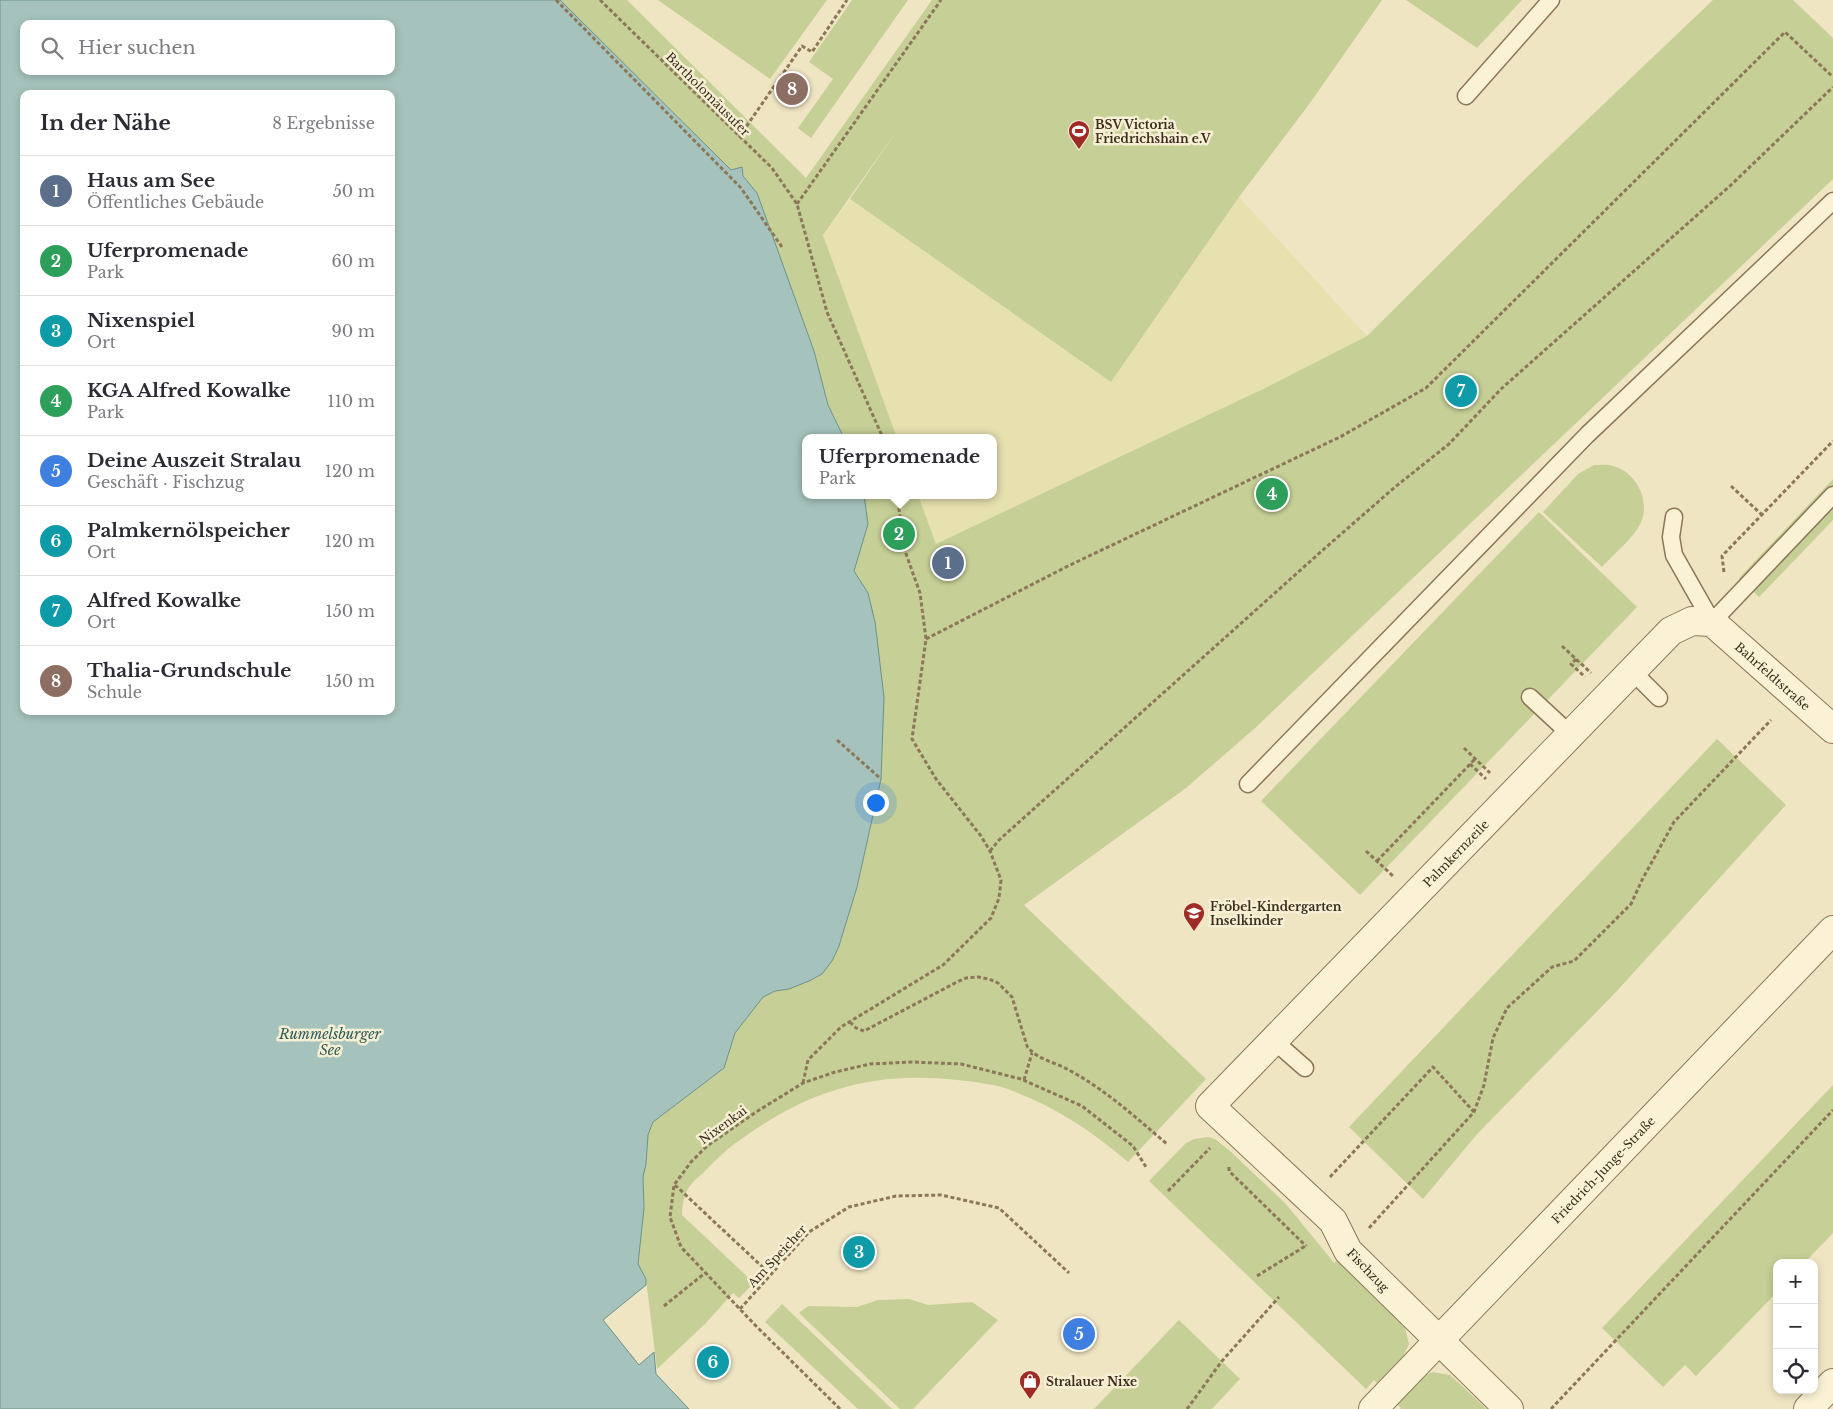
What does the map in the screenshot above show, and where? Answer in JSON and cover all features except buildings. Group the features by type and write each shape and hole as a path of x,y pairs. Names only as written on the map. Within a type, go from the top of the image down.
{"street":[{"name":"Palmkernzeile","path":"1210,1106 1671,631 1692,622 1712,622"},
{"name":"Bahrfeldtstraße","path":"1712,622 1833,729"},
{"name":"Friedrich-Junge-Straße","path":"1373,1409 1833,930"},
{"name":"Fischzug","path":"1210,1106 1333,1221 1348,1251 1509,1409"},
{"path":"1808,1409 1833,1383"}],"lane":[{"path":"1466,96 1551,0"},
{"path":"1248,784 1587,435 1833,201"},
{"path":"1674,517 1671,536 1674,555 1712,622 1833,495"},
{"path":"1632,671 1659,698"},
{"path":"1530,697 1570,734"},
{"path":"1273,1040 1305,1068"}],"path":[{"path":"556,0 741,188 782,247"},
{"name":"Bartholomäusufer","path":"600,0 738,137 772,168 798,204"},
{"path":"738,137 802,46 812,52 847,0"},
{"path":"881,434 827,312 798,204 942,0"},
{"path":"926,639 1068,566 1340,437 1426,388 1785,32 1833,78"},
{"path":"990,851 999,840 1324,548 1449,444 1500,389 1731,185 1833,87"},
{"path":"1722,556 1833,441"},
{"path":"1731,486 1761,514"},
{"path":"803,1083 808,1060 841,1027 943,965 991,918 999,898 1001,880 990,851 981,836 936,779 912,738 926,639 920,593 905,551 898,499"},
{"path":"1562,646 1592,674"},
{"path":"1576,659 1572,664 1581,673"},
{"path":"1367,1230 1474,1112 1484,1085 1493,1038 1507,1008 1552,967 1574,961 1631,904 1674,822 1771,720"},
{"path":"837,740 881,779"},
{"path":"1464,748 1491,774"},
{"path":"1377,861 1475,759"},
{"path":"1470,764 1480,773"},
{"path":"1366,852 1394,877"},
{"path":"850,1022 856,1028 864,1031 966,978 989,979 1012,997 1027,1046 1032,1053 1067,1069 1108,1093 1167,1144"},
{"path":"1024,1080 1032,1053"},
{"name":"Nixenkai","path":"840,1409 740,1309 682,1246 670,1217 674,1185 690,1162 707,1146 756,1112 803,1083 835,1072 870,1064 912,1062 961,1064 1024,1080 1082,1106 1134,1146 1146,1167"},
{"path":"1327,1180 1433,1067 1474,1112"},
{"path":"1551,1409 1833,1110"},
{"path":"1168,1191 1213,1146"},
{"path":"674,1185 770,1274"},
{"name":"Am Speicher","path":"740,1309 809,1232 850,1207 896,1196 941,1195 999,1208 1069,1273"},
{"path":"1257,1276 1306,1246"},
{"path":"664,1306 705,1272"},
{"path":"1186,1409 1222,1360 1279,1297"}],"shaded area":[{"path":"1239,197 1367,336 1261,390 936,544 919,499 997,499 997,434 895,434 823,235 850,199 1111,382"}],"green space":[{"name":"BSV Victoria Friedrichshain e.V","path":"560,0 627,0 806,178 932,0 1382,0 1310,103 1239,197 1111,382 850,199 900,126 823,235 896,434 842,434 828,405 814,351 757,193 743,176 742,168 731,170"},
{"path":"658,0 827,0 770,79"},
{"path":"852,0 908,0 811,138 798,128 833,79 809,62"},
{"path":"1406,0 1522,0 1477,48"},
{"path":"1713,0 1793,0 1833,38 1833,179 1254,729 1186,788 1024,905 1206,1079 1128,1162 1074,1121 1029,1097 985,1084 926,1078 869,1082 842,1088 791,1108 730,1147 693,1182 686,1192 682,1215 754,1283 739,1298 733,1293 705,1324 657,1369 646,1279 638,1264 644,1208 643,1177 648,1135 653,1122 724,1068 735,1033 763,997 775,991 789,989 822,974 832,961 839,946 857,887 881,779 875,622 868,593 854,571 868,524 865,499 919,499 936,544 1261,390 1367,336 1526,178"},
{"path":"1594,465 1613,466 1622,469 1630,475 1640,491 1644,510 1638,528 1602,567 1543,512 1578,474"},
{"path":"1833,479 1833,520 1759,597 1739,578"},
{"path":"1539,512 1637,607 1360,895 1261,801"},
{"path":"1717,739 1786,805 1615,993 1478,1133 1423,1199 1349,1127"},
{"path":"1833,1085 1833,1233 1808,1259 1773,1259 1773,1296 1696,1376 1685,1365 1663,1387 1602,1328"},
{"path":"1208,1137 1215,1139 1230,1151 1285,1203 1334,1263 1337,1260 1405,1328 1409,1344 1403,1356 1377,1383 1374,1380 1366,1389 1149,1181 1186,1143 1194,1139"},
{"path":"909,1299 928,1305 972,1302 998,1320 913,1409 900,1409 799,1313 808,1306 857,1307 878,1300"},
{"path":"782,1304 892,1409 858,1409 765,1322"},
{"path":"1179,1320 1240,1379 1212,1409 1094,1409"},
{"path":"1433,1372 1450,1375 1487,1409 1400,1409 1394,1402 1418,1377"}],"water":[{"name":"Rummelsburger See","path":"0,0 560,0 731,170 742,167 743,176 757,193 814,351 828,405 842,434 802,434 802,499 865,499 868,524 854,571 868,593 875,622 884,697 881,779 857,887 839,946 832,961 822,974 809,981 789,989 775,991 763,997 735,1033 724,1068 653,1122 648,1135 643,1177 644,1208 638,1264 646,1279 646,1285 603,1320 639,1365 654,1352 656,1374 689,1409 0,1409"}],"place":[{"name":"Thalia-Grundschule","path":"792,89"},
{"name":"BSV Victoria Friedrichshain e.V","path":"1079,150"},
{"name":"Alfred Kowalke","path":"1461,391"},
{"name":"KGA Alfred Kowalke","path":"1272,494"},
{"name":"Uferpromenade","path":"899,534"},
{"name":"Haus am See","path":"948,563"},
{"name":"Fröbel-Kindergarten Inselkinder","path":"1194,932"},
{"name":"Nixenspiel","path":"859,1252"},
{"name":"Deine Auszeit Stralau","path":"1079,1334"},
{"name":"Palmkernölspeicher","path":"713,1362"},
{"name":"Stralauer Nixe","path":"1030,1400"}]}
